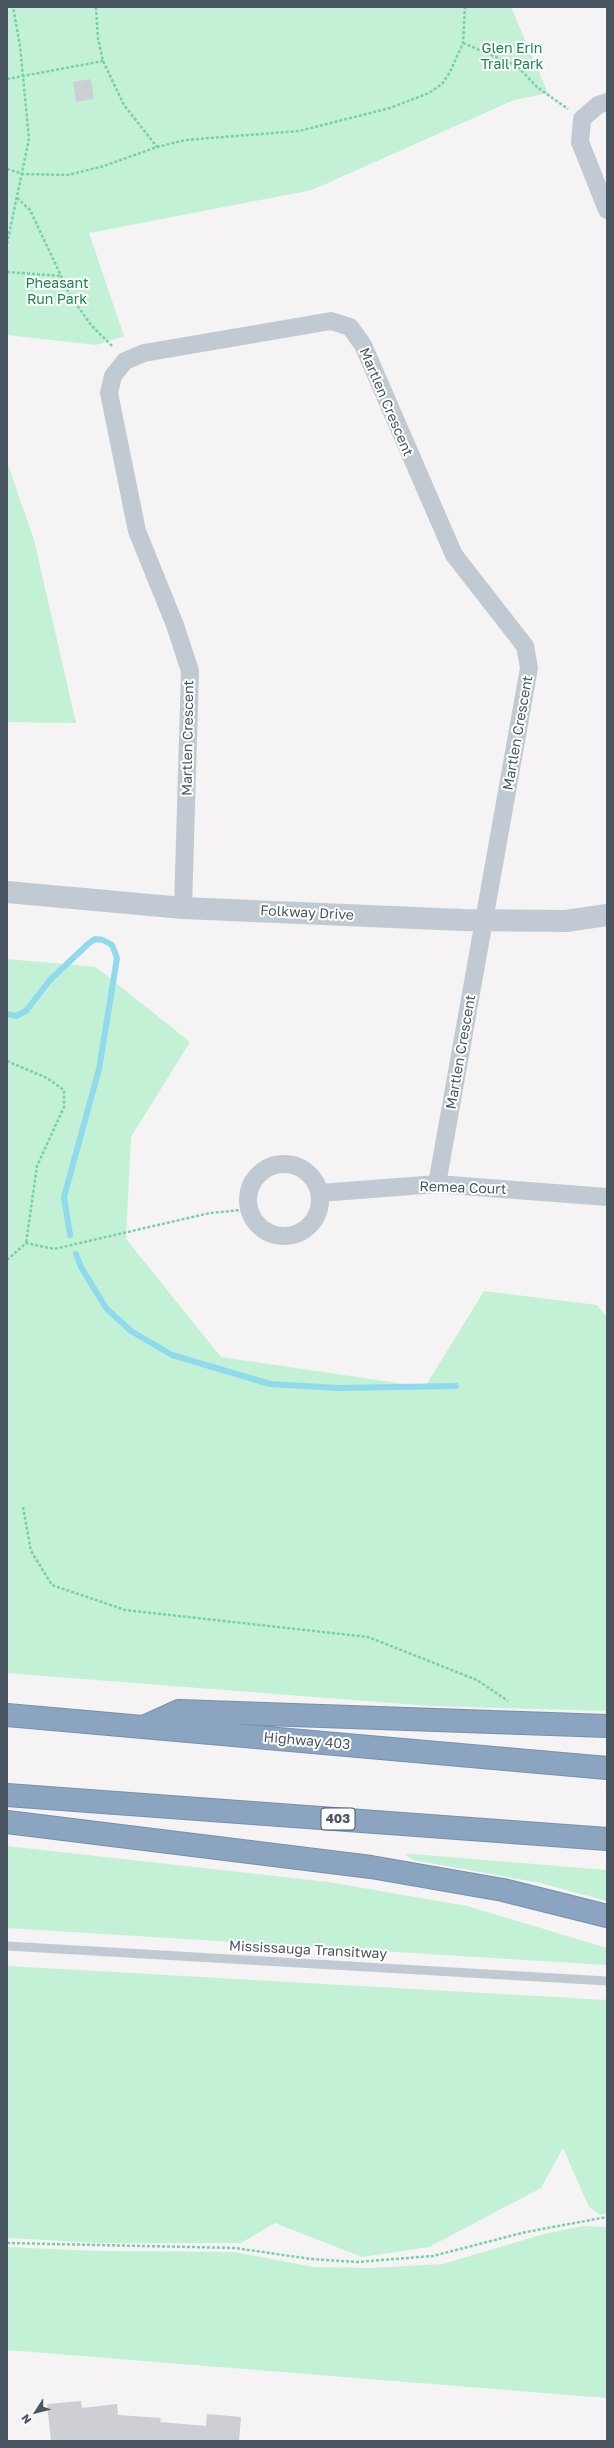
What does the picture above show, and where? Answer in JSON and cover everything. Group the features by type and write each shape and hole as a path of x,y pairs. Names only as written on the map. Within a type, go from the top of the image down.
{"highway":[{"path":"144,1727 179,1711 607,1726"},
{"name":"Highway 403","path":"7,1715 607,1768"},
{"name":"403","path":"7,1794 607,1839"},
{"path":"7,1822 371,1867 503,1890 607,1916"}],"street":[{"path":"607,102 598,105 582,119 580,142 607,210"},
{"name":"Martlen Crescent","path":"183,908 190,671 175,625 137,531 109,393 113,376 125,361 144,353 331,321 350,327 363,345 454,556 525,646 530,668 437,1184"},
{"name":"Folkway Drive","path":"7,892 183,908 485,921 566,921 607,915"},
{"path":"276,1165 290,1165 304,1170 314,1180 320,1193 320,1207 315,1220 305,1230 293,1236 279,1236 266,1231 256,1222 250,1209 249,1195 254,1182 263,1171 276,1165"},
{"name":"Remea Court","path":"320,1193 437,1184 607,1197"}],"lane":[{"name":"Mississauga Transitway","path":"7,1946 607,1981"}],"path":[{"path":"7,244 23,174 29,139 24,75 13,7"},
{"path":"96,7 98,39 103,61 124,104 157,147"},
{"path":"7,169 23,174 68,175 104,166 157,147 185,140 299,131 390,108 429,93 442,84 450,72 463,43 465,7"},
{"path":"463,43 517,66 537,87 582,119"},
{"path":"7,79 103,61"},
{"path":"17,197 30,210 71,297 91,325 125,361"},
{"path":"7,272 62,276"},
{"path":"7,1061 47,1078 64,1090 64,1107 37,1166 26,1243 7,1260"},
{"path":"26,1243 54,1249 210,1213 250,1209"},
{"path":"22,1506 31,1551 52,1585 125,1610 368,1637 477,1680 509,1702"},
{"path":"7,2243 235,2248 311,2259 358,2262 433,2256 526,2232 607,2217"}],"green space":[{"path":"7,7 511,7 548,93 514,100 312,190 89,233 124,336 96,345 7,335"},
{"path":"7,462 34,540 76,723 7,722"},
{"path":"7,959 96,967 190,1042 131,1137 126,1239 221,1357 425,1387 484,1291 597,1305 607,1317 607,1711 430,1706 7,1673"},
{"path":"7,1846 328,1882 467,1906 607,1948 607,1965 7,1928"},
{"path":"413,1854 607,1870 607,1901 540,1883 414,1860 405,1855"},
{"path":"7,1966 607,2000 607,2213 600,2215 589,2207 563,2148 541,2188 429,2247 362,2257 275,2223 241,2243 101,2243 7,2238"},
{"path":"582,2226 606,2227 607,2229 607,2398 7,2350 7,2247 98,2251 234,2252 314,2267 369,2268 443,2264 544,2234"}],"building":[{"path":"91,79 94,99 76,102 73,82"},
{"path":"81,2401 82,2408 117,2404 118,2415 161,2418 160,2422 206,2426 207,2414 241,2417 239,2441 51,2441 47,2404"}],"waterway":[{"path":"7,1014 16,1016 26,1011 50,980 95,939 103,940 112,945 117,958 99,1069 64,1197 70,1235"},
{"path":"76,1254 81,1267 106,1308 131,1331 172,1355 270,1384 338,1388 456,1386"}],"park label":[{"name":"Glen Erin Trail Park","path":"512,58"},
{"name":"Pheasant Run Park","path":"57,292"}]}
